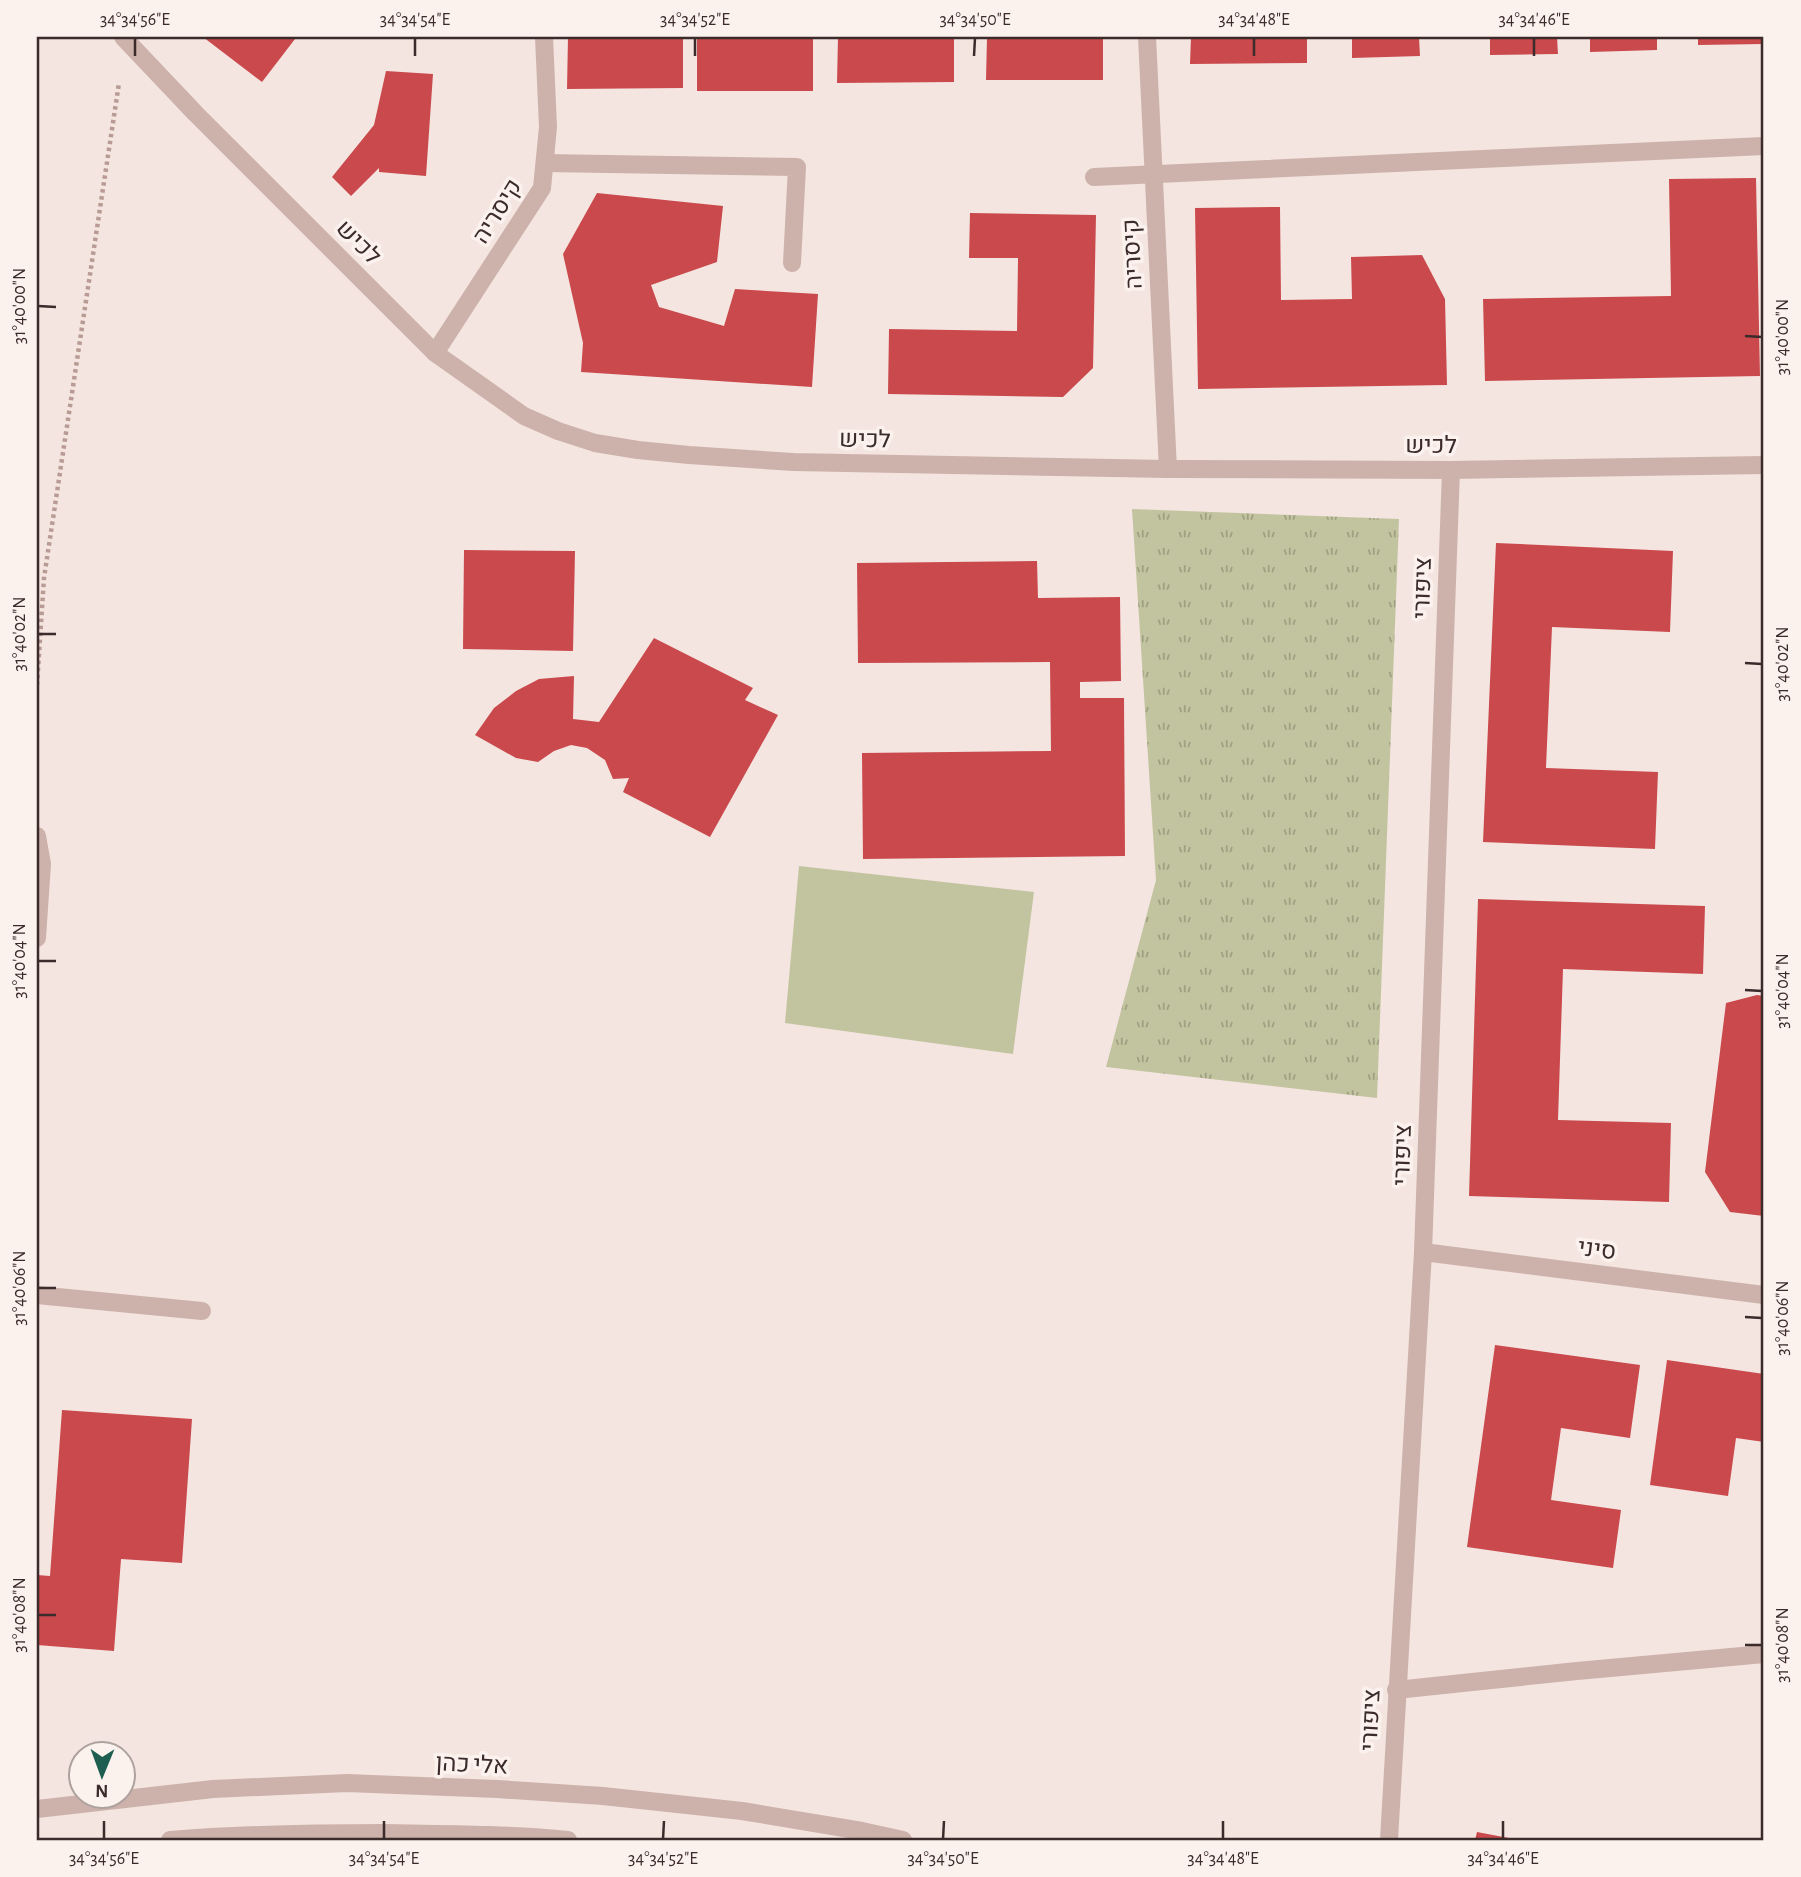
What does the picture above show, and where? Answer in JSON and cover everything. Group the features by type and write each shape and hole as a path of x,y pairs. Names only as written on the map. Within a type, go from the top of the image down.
{"street":[{"name":"לכיש","path":"123,37 435,353 524,416 595,443 638,450 793,462 1168,469 1451,470 1764,465"},
{"name":"קיסריה","path":"435,353 542,188 548,127 544,37"},
{"name":"קיסריה","path":"1147,37 1168,469"},
{"path":"1094,177 1764,146"},
{"path":"545,163 797,167 792,263"},
{"name":"ציפורי","path":"1389,1840 1423,1252 1451,470"},
{"path":"37,836 42,864 37,938"},
{"name":"סיני","path":"1423,1252 1764,1295"},
{"path":"37,1295 202,1311"},
{"path":"1396,1690 1764,1654"},
{"name":"אלי כהן","path":"37,1809 213,1789 347,1783 603,1796 742,1811 903,1840"},
{"path":"170,1840 305,1833 432,1834 568,1840"}],"path":[{"path":"37,685 44,578 119,83"}],"green space":[{"path":"1132,509 1399,519 1377,1098 1106,1067 1156,880"},
{"path":"799,866 1034,892 1013,1054 785,1023"}],"building":[{"path":"203,37 292,37 295,39 262,82"},
{"path":"568,37 683,37 683,88 567,89"},
{"path":"697,37 813,37 813,91 697,91"},
{"path":"838,37 954,37 954,82 837,83"},
{"path":"987,37 1103,37 1103,80 986,80"},
{"path":"1191,37 1307,37 1307,63 1190,64"},
{"path":"1352,37 1419,37 1420,56 1352,58"},
{"path":"1490,37 1557,37 1558,54 1490,55"},
{"path":"1590,37 1657,37 1657,50 1590,52"},
{"path":"1698,37 1764,37 1764,44 1698,45"},
{"path":"386,71 433,74 426,176 379,172 379,168 351,196 332,177 374,125"},
{"path":"1756,178 1760,376 1485,381 1483,299 1671,296 1669,179"},
{"path":"597,193 723,206 717,262 651,285 659,307 724,326 735,289 818,294 812,387 581,372 583,343 563,254"},
{"path":"1280,207 1281,300 1352,299 1351,257 1422,255 1445,299 1447,385 1198,389 1195,208"},
{"path":"970,213 1096,215 1093,368 1063,397 888,394 889,329 1017,331 1018,258 969,258"},
{"path":"1496,543 1673,551 1670,632 1552,627 1546,768 1658,772 1655,849 1483,842"},
{"path":"464,550 575,551 573,651 463,649"},
{"path":"1037,561 1038,598 1120,597 1121,681 1080,682 1080,698 1124,698 1125,856 863,859 862,753 1051,751 1050,662 858,663 857,563"},
{"path":"654,638 753,688 745,700 778,715 710,837 623,792 629,778 613,779 605,760 587,748 571,745 554,751 538,762 516,758 475,735 494,708 516,691 539,679 574,676 573,719 599,722"},
{"path":"1478,899 1705,906 1703,974 1563,969 1558,1120 1671,1123 1669,1202 1469,1196"},
{"path":"1757,995 1764,996 1764,1216 1730,1212 1705,1172 1726,1003"},
{"path":"1495,1345 1640,1365 1630,1438 1561,1428 1551,1500 1621,1510 1613,1568 1467,1547"},
{"path":"1667,1360 1764,1374 1764,1442 1736,1438 1728,1496 1650,1485"},
{"path":"62,1410 192,1419 182,1563 121,1559 114,1651 37,1645 37,1575 50,1576"},
{"path":"1477,1832 1514,1839 1514,1840 1475,1840"}]}
